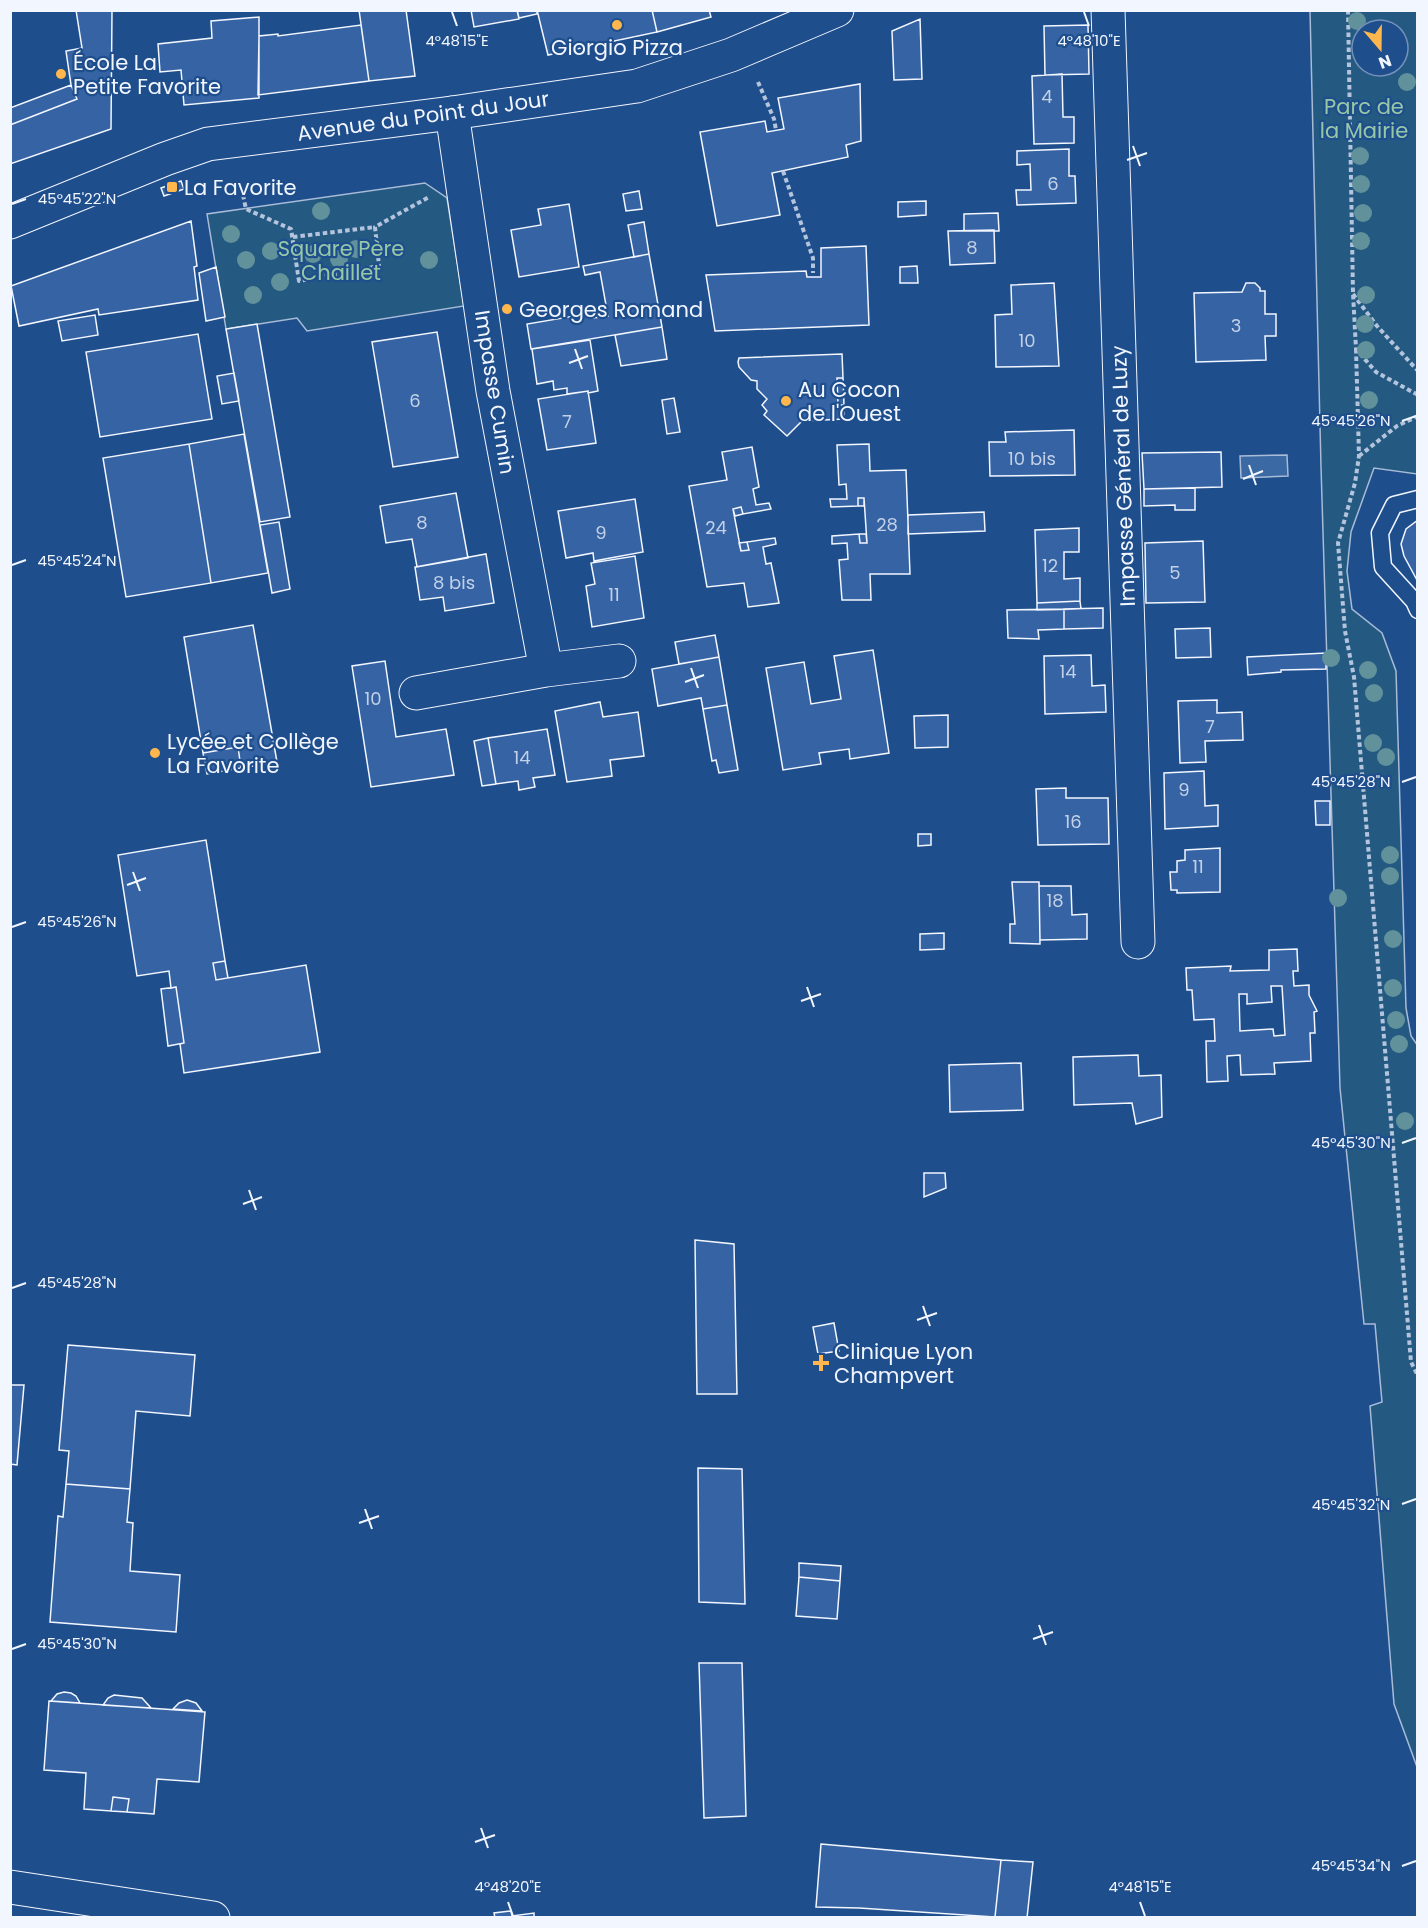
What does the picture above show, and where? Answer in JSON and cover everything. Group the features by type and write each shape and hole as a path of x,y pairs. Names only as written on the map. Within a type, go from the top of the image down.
{"street":[{"name":"Avenue du Point du Jour","path":"10,222 165,159 208,144 452,113 637,86 731,56 837,10"},
{"name":"Impasse Général de Luzy","path":"1108,10 1138,942"},
{"name":"Impasse Cumin","path":"452,113 494,391 546,670"},
{"path":"416,693 546,670 619,661"},
{"path":"10,1887 213,1917"}],"lane":[{"path":"1418,500 1394,506 1380,533 1383,567 1414,602 1418,610"}],"path":[{"path":"1348,10 1353,293 1359,456 1355,483 1338,543 1345,631 1354,677 1411,1362 1418,1376"},
{"path":"758,82 774,119 776,130"},
{"path":"783,171 813,258 813,273"},
{"path":"293,237 375,227 429,197 436,189"},
{"path":"243,195 246,209 291,229 298,281 379,266 375,227"},
{"path":"1353,293 1377,326 1418,371"},
{"path":"1356,349 1376,372 1418,395"},
{"path":"1359,456 1397,426 1418,416"}],"green space":[{"name":"Parc de la Mairie","path":"1310,11 1417,11 1417,474 1374,468 1351,532 1347,571 1352,609 1382,633 1396,671 1406,1008 1411,1036 1418,1046 1417,1767 1394,1704 1370,1406 1382,1402 1375,1324 1364,1324 1340,1088"},
{"name":"Square Père Chaillet","path":"425,183 447,198 464,306 307,331 297,318 226,329 207,214"}],"shaded area":[{"path":"1287,455 1288,476 1241,478 1240,456"}],"building":[{"path":"76,10 112,10 111,129 10,164 10,125 77,99 71,85 66,51 82,48"},
{"path":"359,10 406,10 415,76 369,81"},
{"path":"471,10 517,10 519,19 474,27"},
{"path":"517,10 537,10 537,14 519,18"},
{"path":"537,10 652,10 657,32 548,55"},
{"path":"652,10 709,10 711,17 657,32"},
{"path":"259,17 259,98 184,105 181,70 160,72 158,44 212,38 211,21"},
{"path":"920,19 922,79 894,80 892,31"},
{"path":"361,25 369,81 258,95 259,36 278,34 278,36"},
{"path":"1088,25 1089,74 1045,75 1044,26"},
{"path":"1062,74 1063,117 1074,117 1074,143 1034,144 1032,76"},
{"path":"860,84 861,141 846,145 848,157 772,173 780,215 717,226 700,132 765,121 767,132 784,129 778,98"},
{"path":"71,85 77,99 10,125 10,108"},
{"path":"1069,149 1069,176 1075,176 1076,203 1017,205 1016,190 1031,190 1030,164 1017,165 1017,151"},
{"path":"181,181 184,189 164,196 161,188"},
{"path":"639,191 642,209 626,211 623,194"},
{"path":"926,201 926,215 898,217 898,202"},
{"path":"569,204 579,267 519,277 511,230 541,225 538,209"},
{"path":"998,213 999,231 964,231 964,214"},
{"path":"191,221 197,266 194,267 198,300 99,315 98,309 19,326 11,286"},
{"path":"644,222 649,254 634,257 628,225"},
{"path":"994,230 995,263 950,265 948,231"},
{"path":"866,246 869,325 715,331 706,275 806,271 807,277 821,277 821,248"},
{"path":"649,254 662,327 531,349 527,324 592,313 593,318 608,316 600,272 585,275 583,266"},
{"path":"917,266 918,283 900,283 900,267"},
{"path":"216,267 225,317 206,321 199,273"},
{"path":"1054,283 1059,366 996,367 995,315 1012,314 1011,285"},
{"path":"1246,283 1255,283 1260,291 1265,291 1265,314 1276,314 1276,336 1265,336 1266,360 1196,362 1194,293 1242,292"},
{"path":"95,315 98,335 62,341 58,321"},
{"path":"257,324 290,517 260,522 226,329"},
{"path":"662,327 667,359 621,366 615,335"},
{"path":"437,332 458,457 393,467 372,342"},
{"path":"198,334 212,419 100,437 86,352"},
{"path":"590,340 598,391 567,394 567,388 554,390 553,381 537,384 532,349"},
{"path":"842,354 843,378 837,378 838,405 844,405 844,419 802,421 787,436 764,415 767,411 762,405 767,399 757,389 757,381 751,380 739,367 738,362 739,358"},
{"path":"234,373 239,401 222,404 217,376"},
{"path":"837,378 843,378 844,405 838,405"},
{"path":"588,391 596,443 547,450 538,399"},
{"path":"674,398 680,432 667,434 662,400"},
{"path":"1074,430 1075,475 990,476 989,442 1006,442 1005,432"},
{"path":"244,434 268,573 211,583 189,444"},
{"path":"189,444 211,583 126,597 103,458"},
{"path":"869,444 870,471 906,470 910,574 870,574 871,600 842,600 839,560 848,559 847,543 832,544 832,536 859,534 860,543 867,543 864,498 858,498 858,506 831,507 830,499 847,499 846,484 839,485 837,445"},
{"path":"752,447 759,487 753,489 756,505 769,503 771,509 743,514 741,507 733,509 741,551 749,550 747,542 775,538 776,544 763,547 766,564 771,563 779,603 748,607 744,583 707,587 689,486 727,480 722,452"},
{"path":"1221,452 1222,487 1144,489 1142,453"},
{"path":"1195,488 1195,510 1175,510 1175,505 1144,506 1144,489"},
{"path":"456,493 468,558 417,567 412,539 386,543 380,506"},
{"path":"858,498 864,498 864,506 858,506"},
{"path":"635,499 643,552 594,561 593,553 566,558 558,511"},
{"path":"741,507 743,514 735,516 733,509"},
{"path":"984,512 985,531 908,534 908,515"},
{"path":"1418,520 1418,582 1404,556 1401,544 1406,529"},
{"path":"279,522 290,589 272,593 260,525"},
{"path":"1079,528 1079,552 1064,552 1064,579 1080,578 1080,601 1037,603 1035,530"},
{"path":"859,534 866,534 867,543 860,543"},
{"path":"1203,541 1205,602 1146,603 1145,543"},
{"path":"747,542 749,550 741,551 739,543"},
{"path":"486,554 494,603 445,611 443,597 420,600 415,567"},
{"path":"635,556 644,618 592,627 586,586 595,584 591,563"},
{"path":"1080,601 1081,609 1037,610 1037,603"},
{"path":"1103,608 1103,628 1064,629 1064,609"},
{"path":"1064,609 1064,629 1038,630 1039,639 1008,638 1007,610"},
{"path":"253,625 277,762 241,768 238,747 203,753 184,637"},
{"path":"1210,628 1211,657 1176,658 1175,629"},
{"path":"715,635 719,657 679,664 675,642"},
{"path":"873,650 889,753 850,759 849,749 819,753 821,764 783,770 766,668 804,662 811,704 841,699 834,656"},
{"path":"1326,653 1326,669 1281,670 1281,672 1248,675 1247,657"},
{"path":"1091,655 1092,686 1105,685 1106,712 1045,714 1044,656"},
{"path":"719,657 727,705 703,709 701,698 658,706 652,669"},
{"path":"385,661 396,737 446,729 454,775 371,787 352,666"},
{"path":"1217,700 1217,713 1242,712 1243,740 1205,741 1206,762 1180,763 1178,701"},
{"path":"600,702 603,717 638,712 644,756 610,760 612,776 567,782 555,711"},
{"path":"727,705 738,770 719,773 716,760 712,761 703,709"},
{"path":"948,715 948,747 915,748 914,716"},
{"path":"547,729 555,775 533,778 535,787 519,790 518,781 496,784 488,738"},
{"path":"488,738 496,784 482,786 474,741"},
{"path":"238,747 241,768 207,774 203,753"},
{"path":"1204,771 1205,806 1218,805 1218,826 1165,829 1164,773"},
{"path":"1066,788 1066,798 1108,798 1109,844 1038,845 1036,789"},
{"path":"1315,801 1330,801 1330,825 1316,825"},
{"path":"918,834 931,834 931,845 918,846"},
{"path":"206,840 225,961 213,963 216,980 306,965 320,1052 184,1073 180,1044 184,1043 176,987 171,988 169,971 137,976 118,855"},
{"path":"1220,848 1220,892 1177,893 1177,890 1171,890 1170,872 1177,872 1177,861 1185,860 1185,850"},
{"path":"1012,882 1039,882 1040,944 1010,943 1010,924 1015,924"},
{"path":"1039,886 1071,886 1072,915 1087,914 1087,939 1040,940"},
{"path":"944,933 944,949 920,950 920,934"},
{"path":"1297,949 1298,971 1293,971 1294,986 1309,985 1309,995 1317,1011 1314,1012 1315,1033 1310,1033 1311,1061 1274,1063 1275,1074 1241,1075 1240,1055 1227,1056 1228,1081 1207,1082 1206,1041 1215,1041 1214,1019 1194,1020 1192,990 1187,990 1186,968 1231,966 1230,971 1269,970 1269,950","holes":["1271,986 1282,986 1285,1035 1274,1036 1273,1029 1240,1031 1239,994 1247,994 1247,1004 1272,1002"]},
{"path":"225,961 228,978 216,980 213,963"},
{"path":"176,987 184,1043 168,1046 161,989"},
{"path":"1138,1055 1139,1076 1161,1075 1162,1117 1136,1124 1132,1103 1074,1105 1073,1057"},
{"path":"1021,1063 1023,1110 950,1112 949,1065"},
{"path":"924,1173 945,1173 946,1188 924,1197"},
{"path":"695,1240 734,1244 737,1394 697,1394"},
{"path":"834,1323 839,1351 818,1354 813,1327"},
{"path":"68,1345 195,1355 190,1416 136,1411 130,1489 66,1484 69,1451 59,1450"},
{"path":"10,1385 24,1385 17,1465 10,1464"},
{"path":"698,1468 742,1469 745,1604 699,1602"},
{"path":"66,1484 130,1489 127,1522 133,1523 130,1571 180,1575 176,1632 50,1622 58,1516 63,1517"},
{"path":"799,1563 841,1566 840,1581 799,1577"},
{"path":"799,1577 840,1581 837,1619 796,1616"},
{"path":"699,1663 742,1663 746,1816 704,1818"},
{"path":"64,1692 76,1696 80,1703 51,1701 57,1694"},
{"path":"114,1695 142,1698 151,1708 103,1705 108,1698"},
{"path":"187,1700 196,1703 202,1711 173,1709 179,1703"},
{"path":"49,1701 205,1712 199,1782 157,1779 154,1814 127,1812 129,1799 113,1797 111,1811 84,1809 86,1773 44,1770"},
{"path":"113,1797 129,1799 127,1812 111,1811"},
{"path":"821,1844 1001,1860 995,1917 816,1907"},
{"path":"1001,1860 1033,1862 1027,1918 995,1917"},
{"path":"511,1911 512,1916 534,1913 534,1918 495,1918 494,1913"}],"place":[{"name":"Giorgio Pizza","path":"617,25"},
{"name":"École La Petite Favorite","path":"61,74"},
{"name":"La Favorite","path":"172,187"},
{"name":"Georges Romand","path":"507,309"},
{"name":"Au Cocon de l'Ouest","path":"786,401"},
{"name":"Lycée et Collège La Favorite","path":"155,753"},
{"name":"Clinique Lyon Champvert","path":"821,1363"}]}
